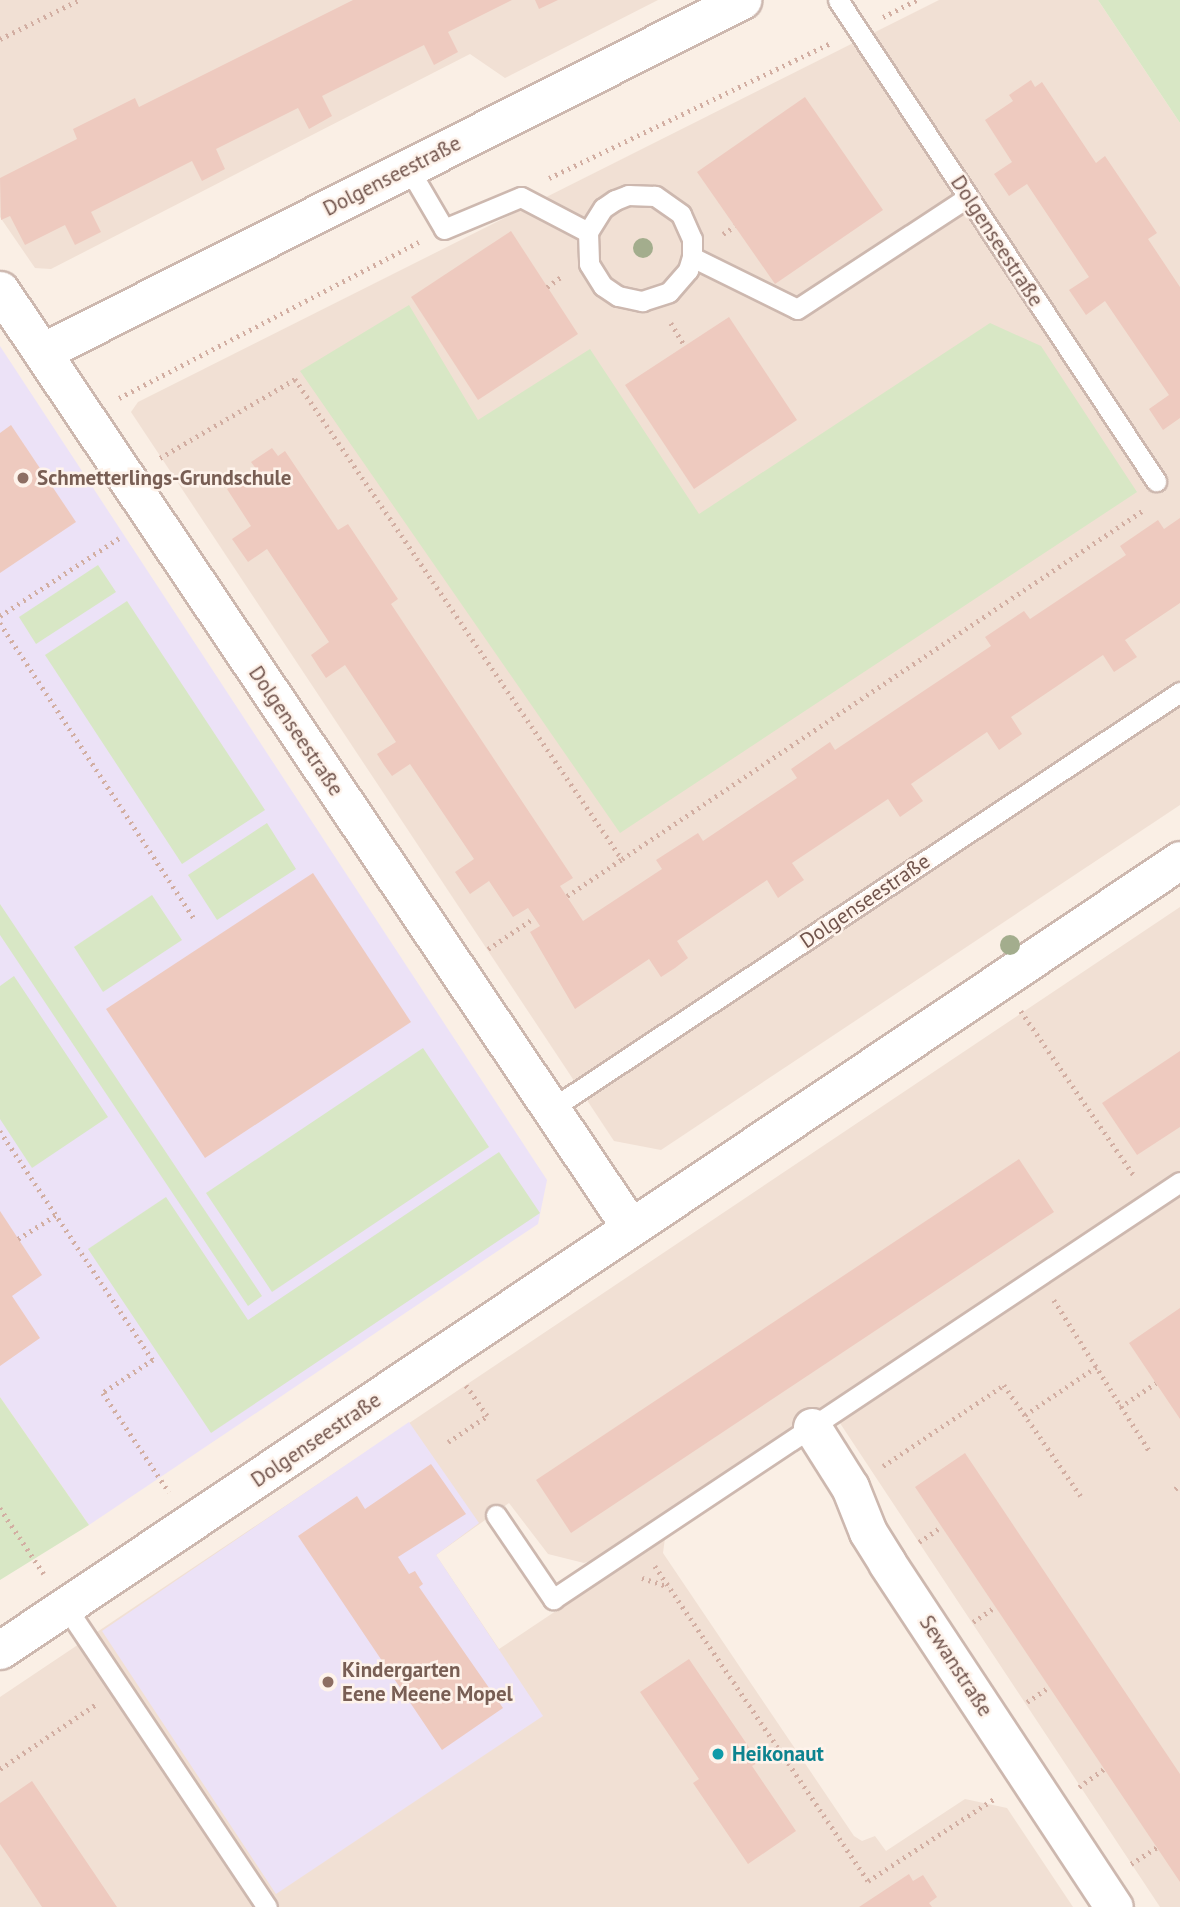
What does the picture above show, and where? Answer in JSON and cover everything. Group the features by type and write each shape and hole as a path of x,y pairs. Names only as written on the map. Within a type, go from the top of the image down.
{"street":[{"name":"Dolgenseestraße","path":"42,352 742,0"},
{"name":"Dolgenseestraße","path":"0,290 631,1228"},
{"name":"Dolgenseestraße","path":"0,1650 1180,860"},
{"name":"Sewanstraße","path":"811,1427 850,1488 880,1553 1029,1777 1107,1904"}],"lane":[{"name":"Dolgenseestraße","path":"838,0 1156,481"},
{"path":"409,169 444,229 521,197 589,232"},
{"path":"628,195 655,196 681,214 692,239 692,257 688,271 669,292 656,298 628,299 597,279 588,259 589,232 603,208 615,200 628,195"},
{"path":"692,257 797,309 968,197"},
{"name":"Dolgenseestraße","path":"551,1109 1180,692"},
{"path":"496,1515 552,1599 1180,1182"},
{"path":"66,1607 267,1907"}],"path":[{"path":"0,39 79,0"},
{"path":"126,477 295,379 622,859"},
{"path":"567,896 1153,503"},
{"path":"0,617 152,516"},
{"path":"0,623 194,918"},
{"path":"457,970 534,918"},
{"path":"1000,981 1151,1201"},
{"path":"0,1131 153,1360 103,1393 190,1524"},
{"path":"18,1239 55,1214"},
{"path":"1039,1275 1149,1450"},
{"path":"444,1354 486,1416 448,1443"},
{"path":"1026,1415 1096,1367"},
{"path":"1120,1407 1156,1383"},
{"path":"850,1488 1004,1385 1082,1496"},
{"path":"0,1508 66,1607"},
{"path":"639,1542 868,1881 1029,1777"},
{"path":"0,1769 120,1688"}],"shaded area":[{"path":"0,0 658,0 505,78 470,54 51,269 35,268 0,217"},
{"path":"939,0 1098,0 1180,123 1180,805 661,1150 614,1141 131,412 138,402"},
{"path":"0,346 547,1180 538,1224 89,1525 0,1397"},
{"path":"1180,907 1180,1907 1160,1907 828,1405 602,1557 584,1563 548,1554 509,1503 436,1555 499,1649 665,1538 663,1553 854,1836 862,1841 875,1836 886,1851 965,1799 1007,1808 1073,1907 0,1907 0,1697"},
{"name":"Kindergarten Eene Meene Mopel","path":"409,1422 479,1523 436,1555 543,1716 276,1894 102,1631"}],"green space":[{"path":"1098,0 1180,0 1180,123"},
{"path":"409,305 478,420 590,349 699,514 990,323 1041,346 1137,492 620,833 300,371"},
{"path":"98,565 116,592 36,644 19,617"},
{"path":"127,601 265,810 182,864 45,655"},
{"path":"267,823 296,869 217,920 188,875"},
{"path":"152,895 182,940 103,992 74,947"},
{"path":"0,904 262,1296 248,1306 0,935"},
{"path":"14,976 108,1117 32,1168 0,1119 0,986"},
{"path":"423,1048 489,1147 272,1292 206,1193"},
{"path":"499,1152 540,1213 211,1433 88,1249 166,1197 248,1320"},
{"path":"0,1397 89,1525 0,1580"}],"building":[{"path":"353,0 512,0 448,32 458,52 434,65 424,45 322,96 332,116 309,129 298,108 216,149 225,169 202,181 192,161 91,212 101,232 75,245 65,225 25,245 10,216 1,220 0,178 77,139 73,129 135,98 139,107"},
{"path":"535,0 558,0 539,9"},
{"path":"1031,80 1035,87 1042,82 1096,163 1105,156 1157,233 1148,239 1180,287 1180,418 1163,430 1149,409 1169,395 1105,301 1086,315 1069,290 1089,277 1027,184 1009,196 994,174 1012,162 985,120 1013,101 1009,95"},
{"path":"805,97 883,210 775,284 697,172"},
{"path":"511,231 578,334 478,400 411,297"},
{"path":"729,317 797,420 694,489 625,385"},
{"name":"Schmetterlings-Grundschule","path":"11,425 76,522 0,573 0,433"},
{"path":"272,448 278,456 285,451 338,530 348,524 398,599 391,604 573,878 560,886 583,921 662,869 656,860 698,833 703,841 797,778 791,769 830,742 835,750 991,646 985,637 1024,611 1030,619 1126,555 1120,546 1158,520 1164,529 1180,518 1180,603 1125,640 1137,657 1114,672 1103,655 1011,717 1022,734 999,750 987,732 911,784 923,801 900,817 888,799 792,863 804,880 778,898 767,880 677,941 688,958 675,968 661,977 649,959 575,1009 530,932 540,926 528,908 513,917 489,881 470,894 455,872 474,859 410,764 392,776 384,765 377,754 396,742 345,665 326,678 311,655 329,642 267,549 248,562 232,539 251,526 227,489 257,470 251,462"},
{"path":"313,873 411,1022 205,1158 106,1009"},
{"path":"1180,1051 1180,1127 1137,1155 1102,1103"},
{"path":"1019,1159 1054,1212 571,1533 536,1480"},
{"path":"0,1211 42,1275 12,1296 40,1338 0,1366"},
{"path":"1180,1308 1180,1419 1129,1343"},
{"path":"965,1453 1180,1774 1180,1882 915,1487"},
{"path":"431,1464 466,1514 398,1557 409,1574 415,1571 423,1584 419,1587 503,1708 442,1750 298,1536 357,1496 365,1509"},
{"name":"Heikonaut","path":"689,1659 759,1762 752,1766 796,1831 748,1864 693,1783 699,1779 640,1692"},
{"path":"32,1781 117,1907 42,1907 0,1844 0,1803"},
{"path":"909,1874 913,1881 923,1875 937,1897 929,1903 932,1907 859,1907"}],"place":[{"name":"Schmetterlings-Grundschule","path":"23,478"},
{"name":"Kindergarten Eene Meene Mopel","path":"328,1682"},
{"name":"Heikonaut","path":"718,1754"}]}
